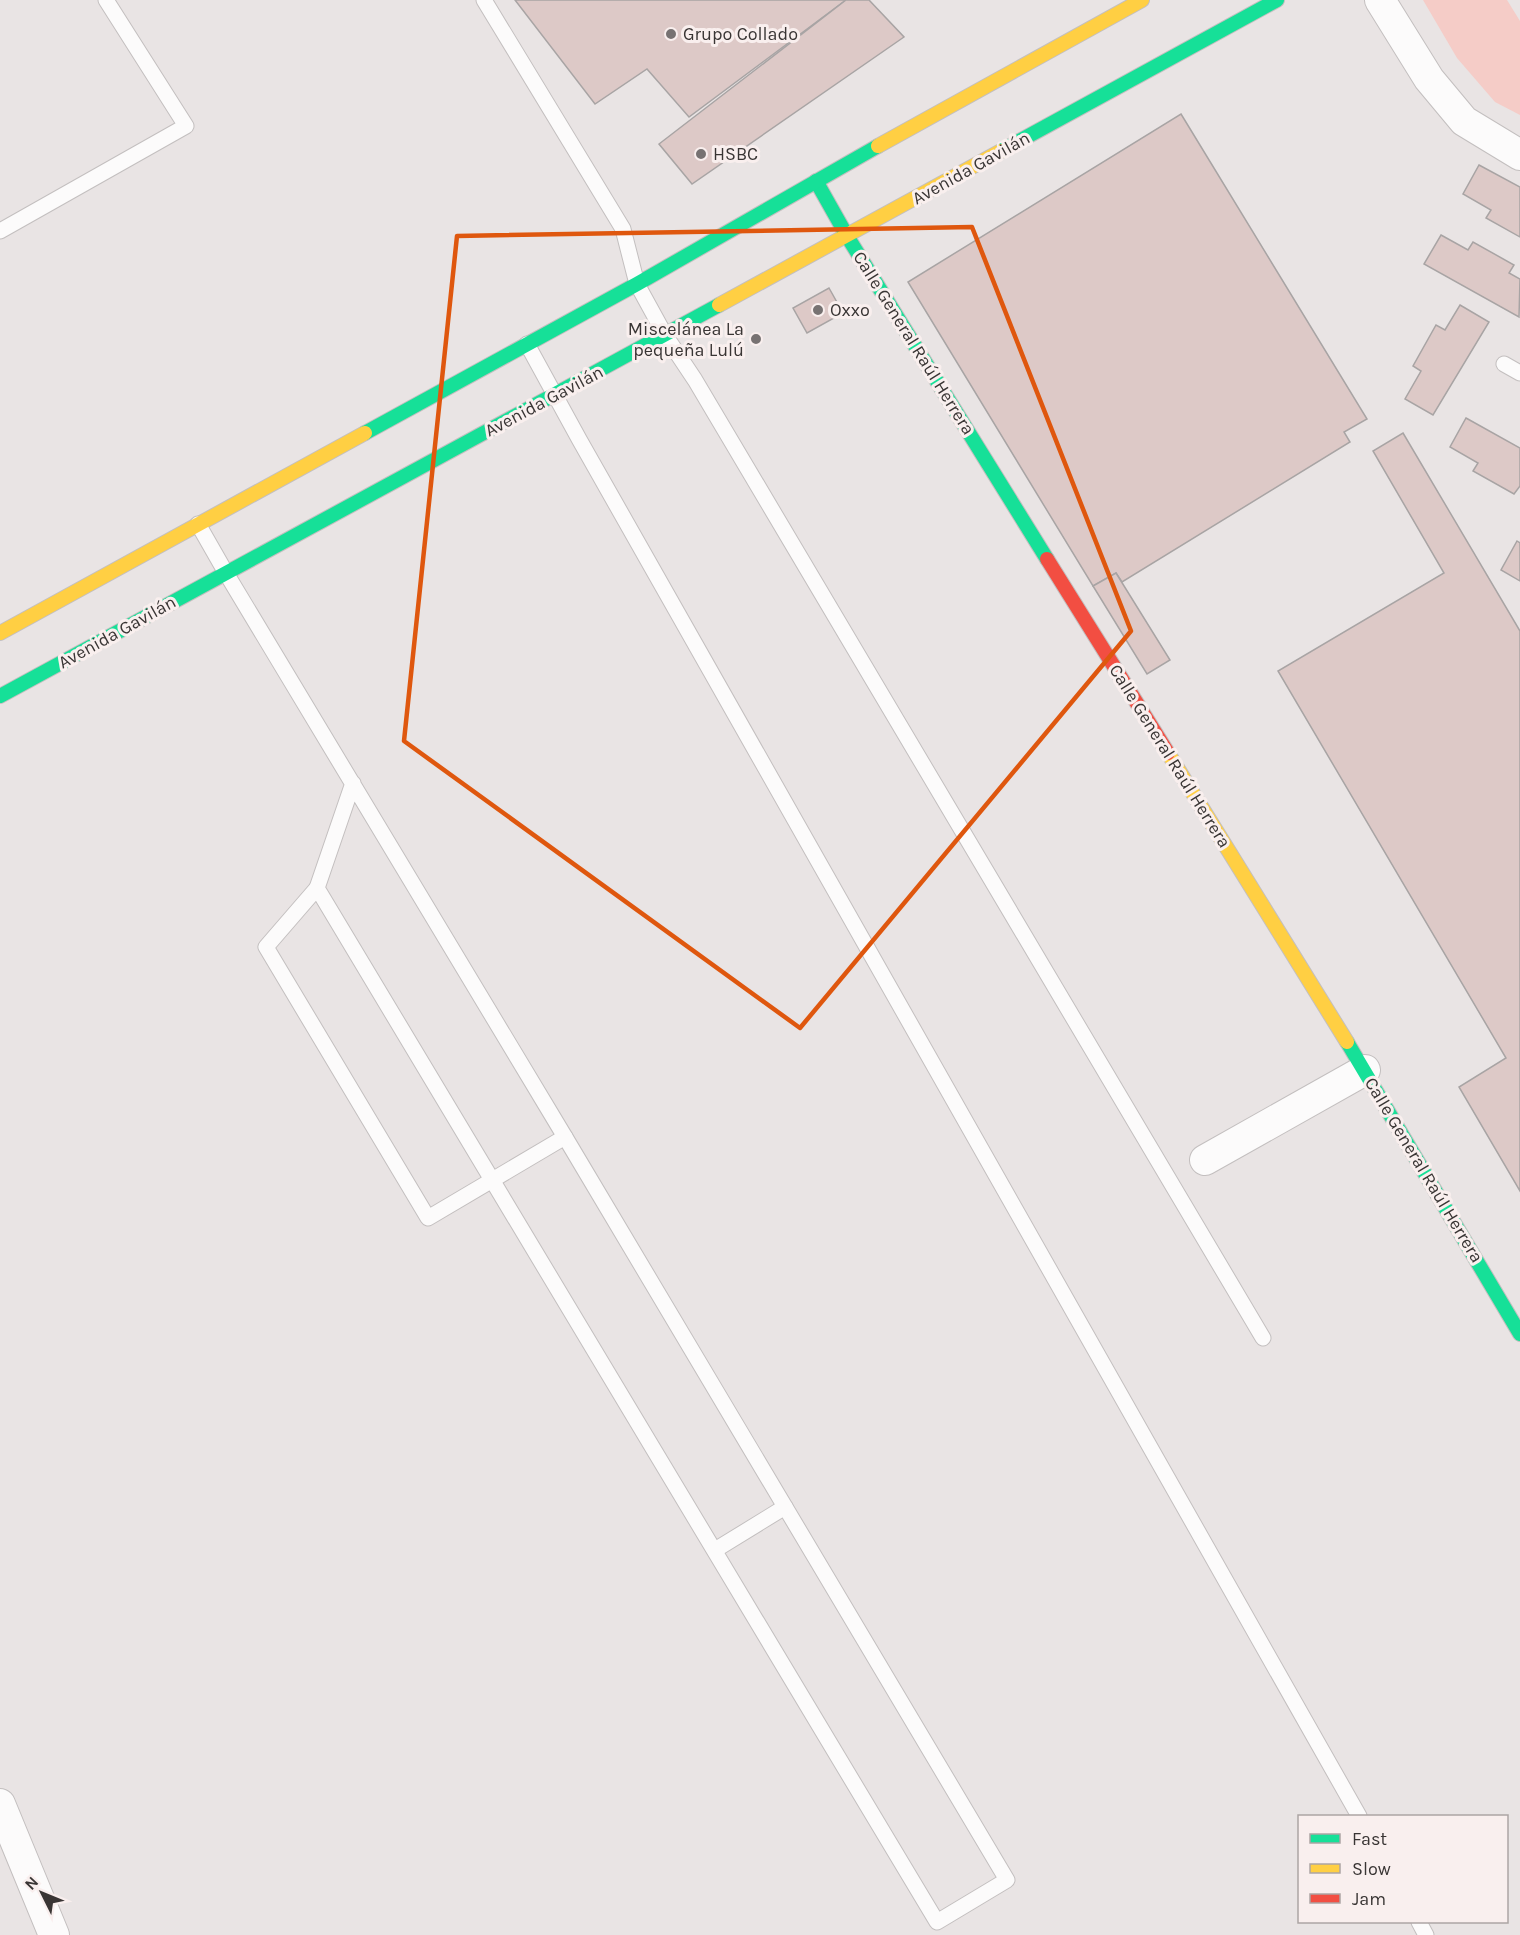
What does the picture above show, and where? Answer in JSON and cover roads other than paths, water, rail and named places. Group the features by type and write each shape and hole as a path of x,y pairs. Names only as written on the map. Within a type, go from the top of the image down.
{"main road":[{"path":"0,633 637,284 816,181 1142,0"},
{"name":"Avenida Gavilán","path":"0,696 555,396 1277,0"},
{"name":"Calle General Raúl Herrera","path":"816,181 847,236 1365,1070 1520,1334"}],"street":[{"path":"1380,0 1429,79 1464,121 1520,155"},
{"path":"1204,1160 1365,1070"},
{"path":"0,1804 54,1935"}],"lane":[{"path":"0,231 186,126 106,0"},
{"path":"484,0 623,229 637,284 665,335 695,380 1263,1338"},
{"path":"527,344 1358,1815"},
{"path":"1504,364 1520,373"},
{"path":"198,524 1006,1880 937,1922 317,888"},
{"path":"353,783 317,888 266,947 428,1218 565,1137"},
{"path":"715,1550 785,1507"}],"place":[{"name":"Grupo Collado","path":"671,34"},
{"name":"HSBC","path":"701,154"},
{"name":"Oxxo","path":"818,310"},
{"name":"Miscelánea La pequeña Lulú","path":"756,339"}]}
